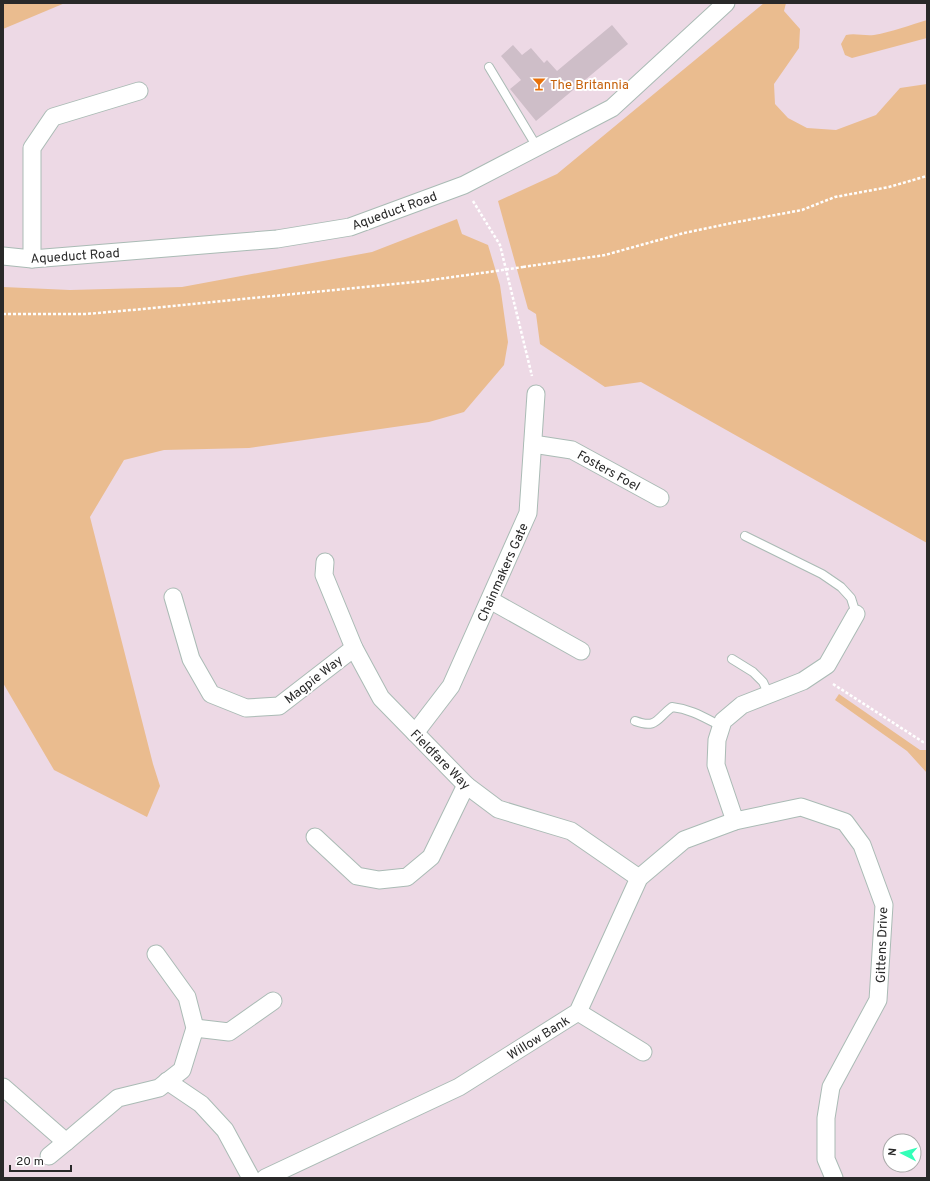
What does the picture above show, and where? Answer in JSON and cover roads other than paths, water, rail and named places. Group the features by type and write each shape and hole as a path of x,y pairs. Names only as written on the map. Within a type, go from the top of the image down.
{"street":[{"name":"Aqueduct Road","path":"3,256 32,259 277,239 350,227 464,185 612,108 726,3"},
{"path":"32,259 32,148 53,117 139,91"},
{"name":"Chainmakers Gate","path":"415,733 451,686 528,513 536,394"},
{"name":"Fosters Foel","path":"533,444 572,450 660,498"},
{"name":"Fieldfare Way","path":"325,562 324,576 354,648 381,698 466,785 498,809 571,831 639,878"},
{"name":"Magpie Way","path":"173,597 191,659 211,694 246,708 279,706 354,648"},
{"path":"490,600 581,651"},
{"path":"735,821 716,765 718,740 723,721 742,705 803,681 827,665 856,614"},
{"path":"315,837 357,876 379,880 408,877 430,857 466,785"},
{"name":"Gittens Drive","path":"735,821 801,807 845,822 862,845 884,905 878,1000 831,1087 826,1118 826,1159 834,1178"},
{"name":"Willow Bank","path":"265,1178 459,1087 578,1012 639,878 684,840 735,821"},
{"path":"49,1156 118,1098 159,1088 182,1070 194,1028 187,997 156,954"},
{"path":"194,1028 229,1032 273,1001"},
{"path":"578,1012 643,1052"},
{"path":"167,1081 201,1104 225,1130 251,1178"},
{"path":"3,1087 66,1142"}],"lane":[{"path":"488,67 537,147"},
{"path":"745,536 822,574 841,587 851,598 856,614"},
{"path":"732,659 753,672 763,682 768,695"},
{"path":"635,721 650,724 659,720 672,707 683,708 695,712 721,726"}],"place":[{"name":"The Britannia","path":"539,84"}]}
